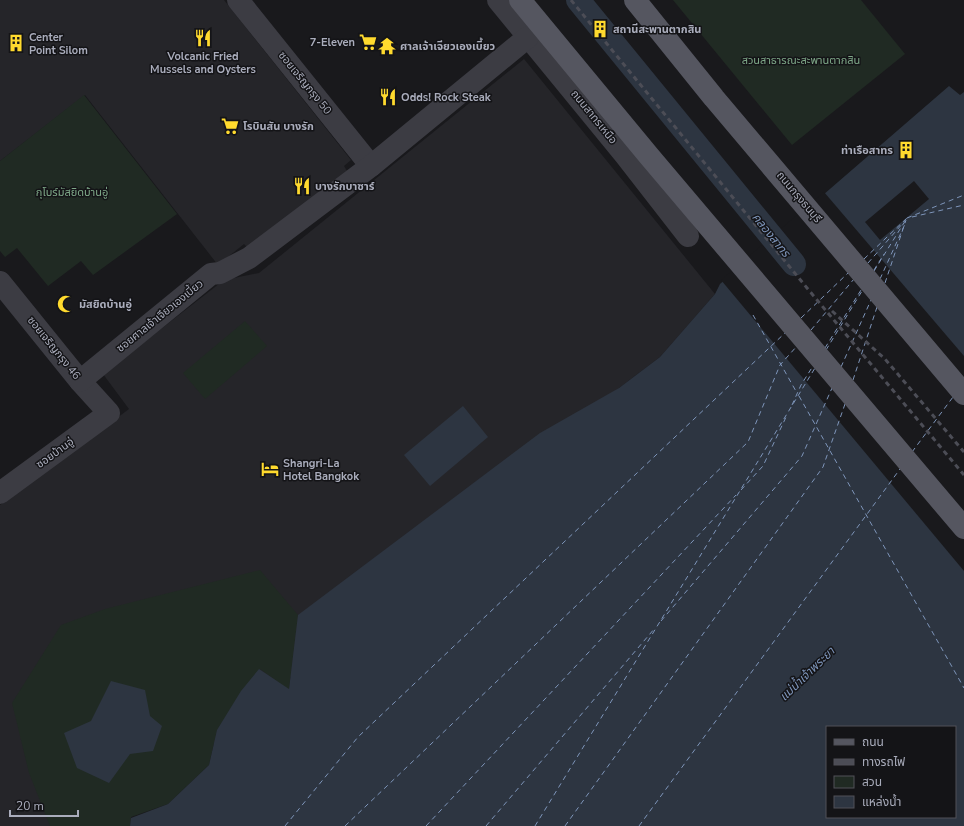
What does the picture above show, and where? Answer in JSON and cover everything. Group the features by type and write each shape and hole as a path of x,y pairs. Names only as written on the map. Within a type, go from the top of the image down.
{"main road":[{"path":"520,0 649,156 964,528"},
{"name":"ถนนกรุงธนบุรี","path":"635,0 714,98 964,394"}],"street":[{"name":"ซอยเจริญกรุง 50","path":"238,0 371,166"},
{"name":"ถนนสาทรเหนือ","path":"498,0 625,155 688,236"},
{"name":"ซอยศาลเจ้าเจียวเองเบี้ยว","path":"80,381 210,274 220,272 249,258 371,166 528,37"},
{"name":"ซอยเจริญกรุง 46","path":"0,282 80,381 109,413"},
{"name":"ซอยบ้านอู่","path":"0,493 109,413"}],"shaded area":[{"name":"โรบินสัน บางรัก","path":"0,0 224,0 351,160 344,166 347,171 249,249 244,244 218,265 85,95 0,161"},
{"name":"Shangri-La Hotel Bangkok","path":"524,59 715,294 660,357 619,388 131,817 130,826 0,826 0,505 129,409 103,374 224,280 259,273"}],"green space":[{"name":"สวนสาธารณะสะพานตากสิน","path":"673,0 861,0 905,54 792,145"},
{"name":"กุโบร์มัสยิดบ้านอู่","path":"84,95 177,214 93,275 81,261 48,286 17,248 5,257 0,251 0,161"},
{"path":"245,321 267,346 205,399 183,373"},
{"path":"260,570 298,615 289,690 260,669 217,730 209,765 168,804 131,817 130,826 50,826 29,773 12,703 61,625 105,609"}],"water":[{"name":"แม่น้ำเจ้าพระยา","path":"949,86 960,95 964,92 964,826 130,826 131,818 168,804 209,765 217,730 241,691 259,669 289,689 298,615 540,433 619,388 660,357 715,294 720,284"},
{"path":"463,406 488,437 430,486 404,455"},
{"path":"111,681 145,690 150,716 162,726 153,751 130,754 109,783 77,768 64,733 91,721"}],"pier":[{"path":"914,181 929,199 880,240 865,222"},
{"path":"824,192 964,356 964,571 721,280"}],"waterway":[{"name":"คลองสาทร","path":"578,0 794,264"}],"ferry route":[{"path":"907,218 964,195"},
{"path":"912,217 964,205"},
{"path":"864,259 907,218 874,271"},
{"path":"885,283 906,220"},
{"path":"868,263 903,223"},
{"path":"880,279 905,224"},
{"path":"874,270 884,254"},
{"path":"801,318 848,273"},
{"path":"811,330 854,279"},
{"path":"825,348 861,290"},
{"path":"826,350 862,291"},
{"path":"841,367 871,300"},
{"path":"853,380 877,307"},
{"path":"753,315 797,393"},
{"path":"285,826 358,737 786,332"},
{"path":"345,826 748,442 780,365 797,346"},
{"path":"792,405 801,385 813,366"},
{"path":"535,826 815,368"},
{"path":"661,621 802,456 832,388"},
{"path":"799,396 964,688"},
{"path":"912,452 953,397"},
{"path":"565,826 823,467 845,404"},
{"path":"741,490 763,466 787,415"},
{"path":"639,826 900,469"},
{"path":"426,826 736,495"},
{"path":"486,826 655,628"}],"railway":[{"path":"571,0 807,288 964,475"},
{"path":"832,311 885,359 964,452"}],"place":[{"name":"สถานีสะพานตากสิน","path":"600,29"},
{"name":"Volcanic Fried Mussels and Oysters","path":"203,38"},
{"name":"7-Eleven","path":"368,42"},
{"name":"Center Point Silom","path":"16,43"},
{"name":"ศาลเจ้าเจียวเองเบี้ยว","path":"387,46"},
{"name":"Odds! Rock Steak","path":"388,97"},
{"name":"โรบินสัน บางรัก","path":"230,126"},
{"name":"ท่าเรือสาทร","path":"906,150"},
{"name":"บางรักบาซาร์","path":"302,186"},
{"name":"มัสยิดบ้านอู่","path":"66,304"},
{"name":"Shangri-La Hotel Bangkok","path":"270,469"}]}
